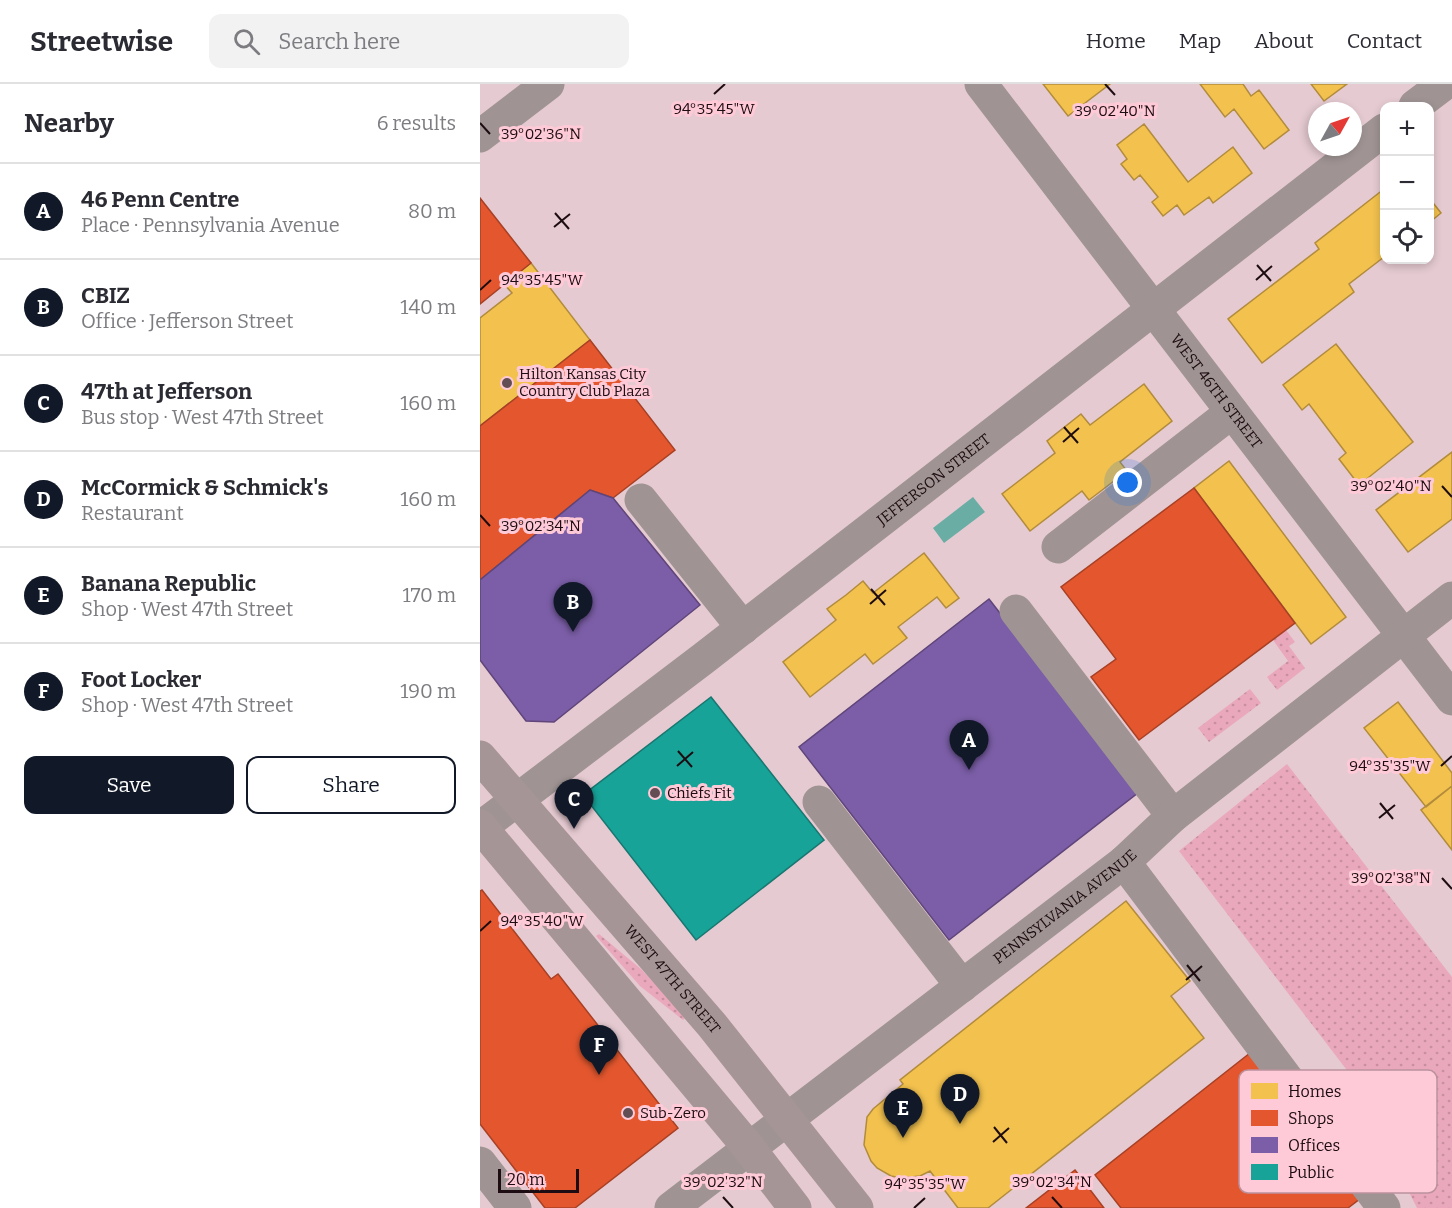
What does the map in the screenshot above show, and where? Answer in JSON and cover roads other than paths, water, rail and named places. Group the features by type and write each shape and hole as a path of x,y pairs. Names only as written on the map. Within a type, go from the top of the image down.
{"main road":[{"name":"WEST 47TH STREET","path":"480,757 712,1025 856,1208"},
{"path":"480,827 749,1149 795,1208"}],"street":[{"path":"480,136 548,84"},
{"name":"WEST 46TH STREET","path":"981,84 1452,699"},
{"path":"1420,102 1444,84"},
{"name":"JEFFERSON STREET","path":"480,827 743,628 1380,133"},
{"path":"1058,547 1232,412"},
{"path":"641,500 743,628"},
{"name":"PENNSYLVANIA AVENUE","path":"671,1208 1124,862 1173,816 1452,597"},
{"path":"1016,611 1173,816"},
{"path":"819,802 962,986"},
{"path":"1124,862 1280,1070"},
{"path":"480,1163 515,1208"},
{"path":"1373,1193 1384,1208"}],"place":[{"name":"Hilton Kansas City Country Club Plaza","path":"507,383"},
{"name":"CBIZ","path":"573,632"},
{"name":"46 Penn Centre","path":"969,770"},
{"name":"Chiefs Fit","path":"655,793"},
{"name":"47th at Jefferson","path":"574,829"},
{"name":"Foot Locker","path":"599,1075"},
{"name":"Sub-Zero","path":"628,1113"},
{"name":"McCormick & Schmick's","path":"960,1124"},
{"name":"Banana Republic","path":"903,1138"}]}
